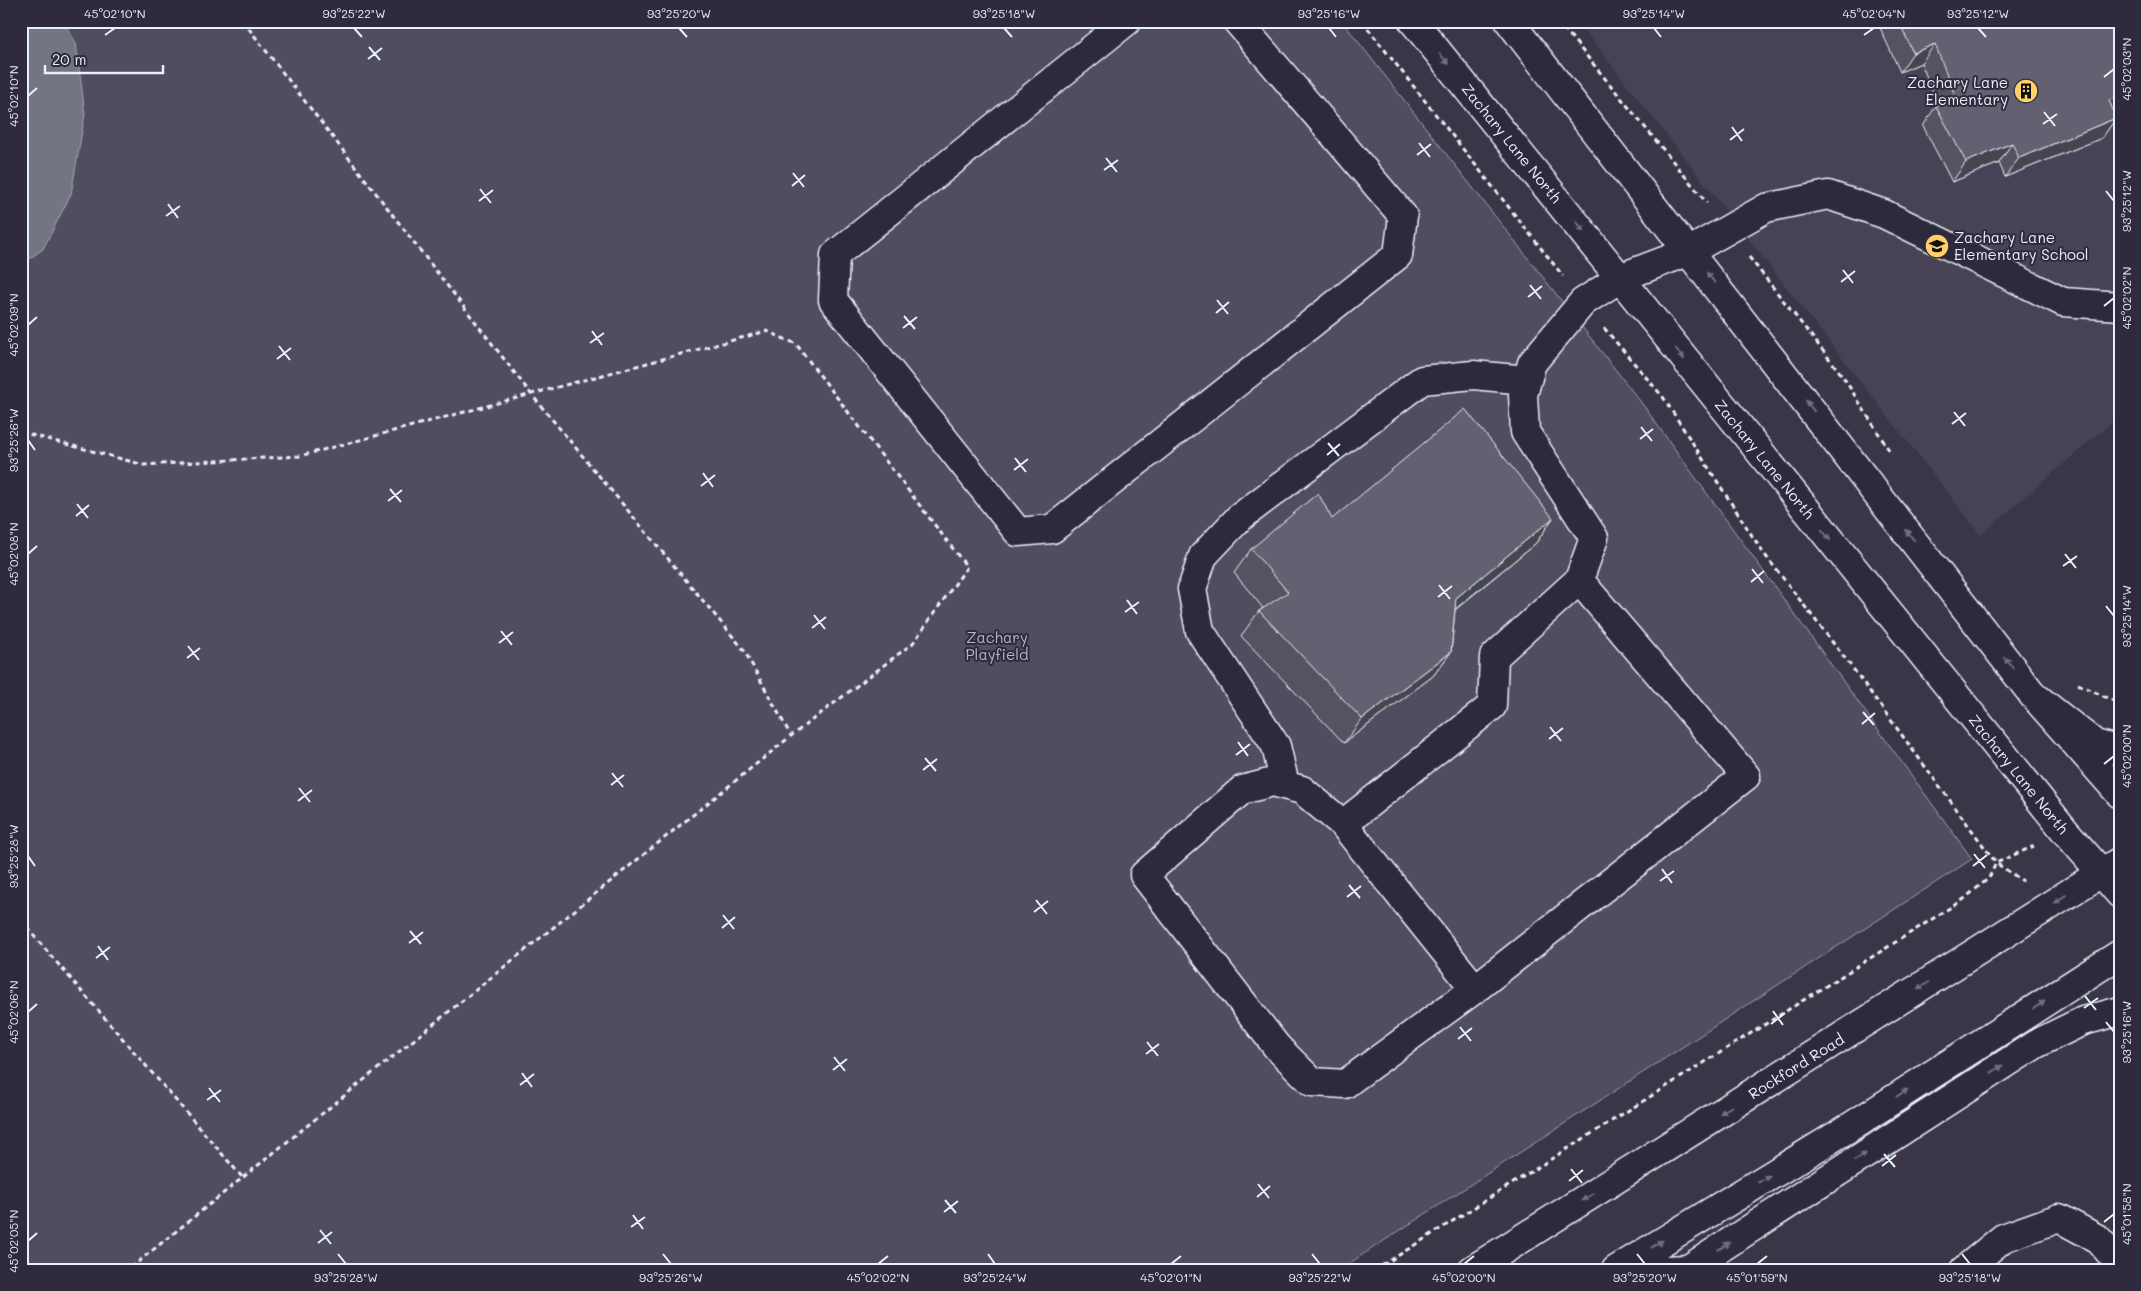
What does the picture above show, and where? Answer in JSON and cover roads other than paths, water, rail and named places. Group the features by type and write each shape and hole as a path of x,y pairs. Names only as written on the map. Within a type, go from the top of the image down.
{"street":[{"path":"1127,21 835,256 833,300 1018,532 1052,530 1398,255 1402,216 1237,21"},
{"name":"Zachary Lane North","path":"1413,21 1622,278 1704,385 2065,831 2110,867 2120,894"},
{"path":"1509,21 2034,694 2120,794"},
{"path":"1343,824 1492,706 1494,658 1579,580 1594,538 1525,432 1523,394 1532,364 1583,302 1622,278 1690,251 1766,208 1828,195 1884,214 2063,302 2120,306"},
{"path":"1285,785 1276,746 1200,631 1192,589 1203,556 1239,518 1422,380 1473,375 1527,380"},
{"path":"1475,989 1343,824 1302,790 1273,782 1242,790 1144,875 1277,1047 1312,1082 1345,1084 1475,989 1746,776 1579,580"},
{"path":"2034,694 2095,744 2120,750"},
{"name":"Rockford Road","path":"1472,1270 2110,867"},
{"path":"1616,1270 1847,1129 2120,954"},
{"path":"1664,1270 1688,1269 2036,1044 2082,1021 2120,1012"},
{"path":"1964,1270 2003,1238 2059,1218 2098,1239 2120,1264"}],"water":[{"path":"21,21 63,21 76,43 85,114 71,194 43,249 21,265"}],"place":[{"name":"Zachary Lane Elementary","path":"2026,91"},
{"name":"Zachary Lane Elementary School","path":"1937,246"}],"park label":[{"name":"Zachary Playfield","path":"997,646"}]}
